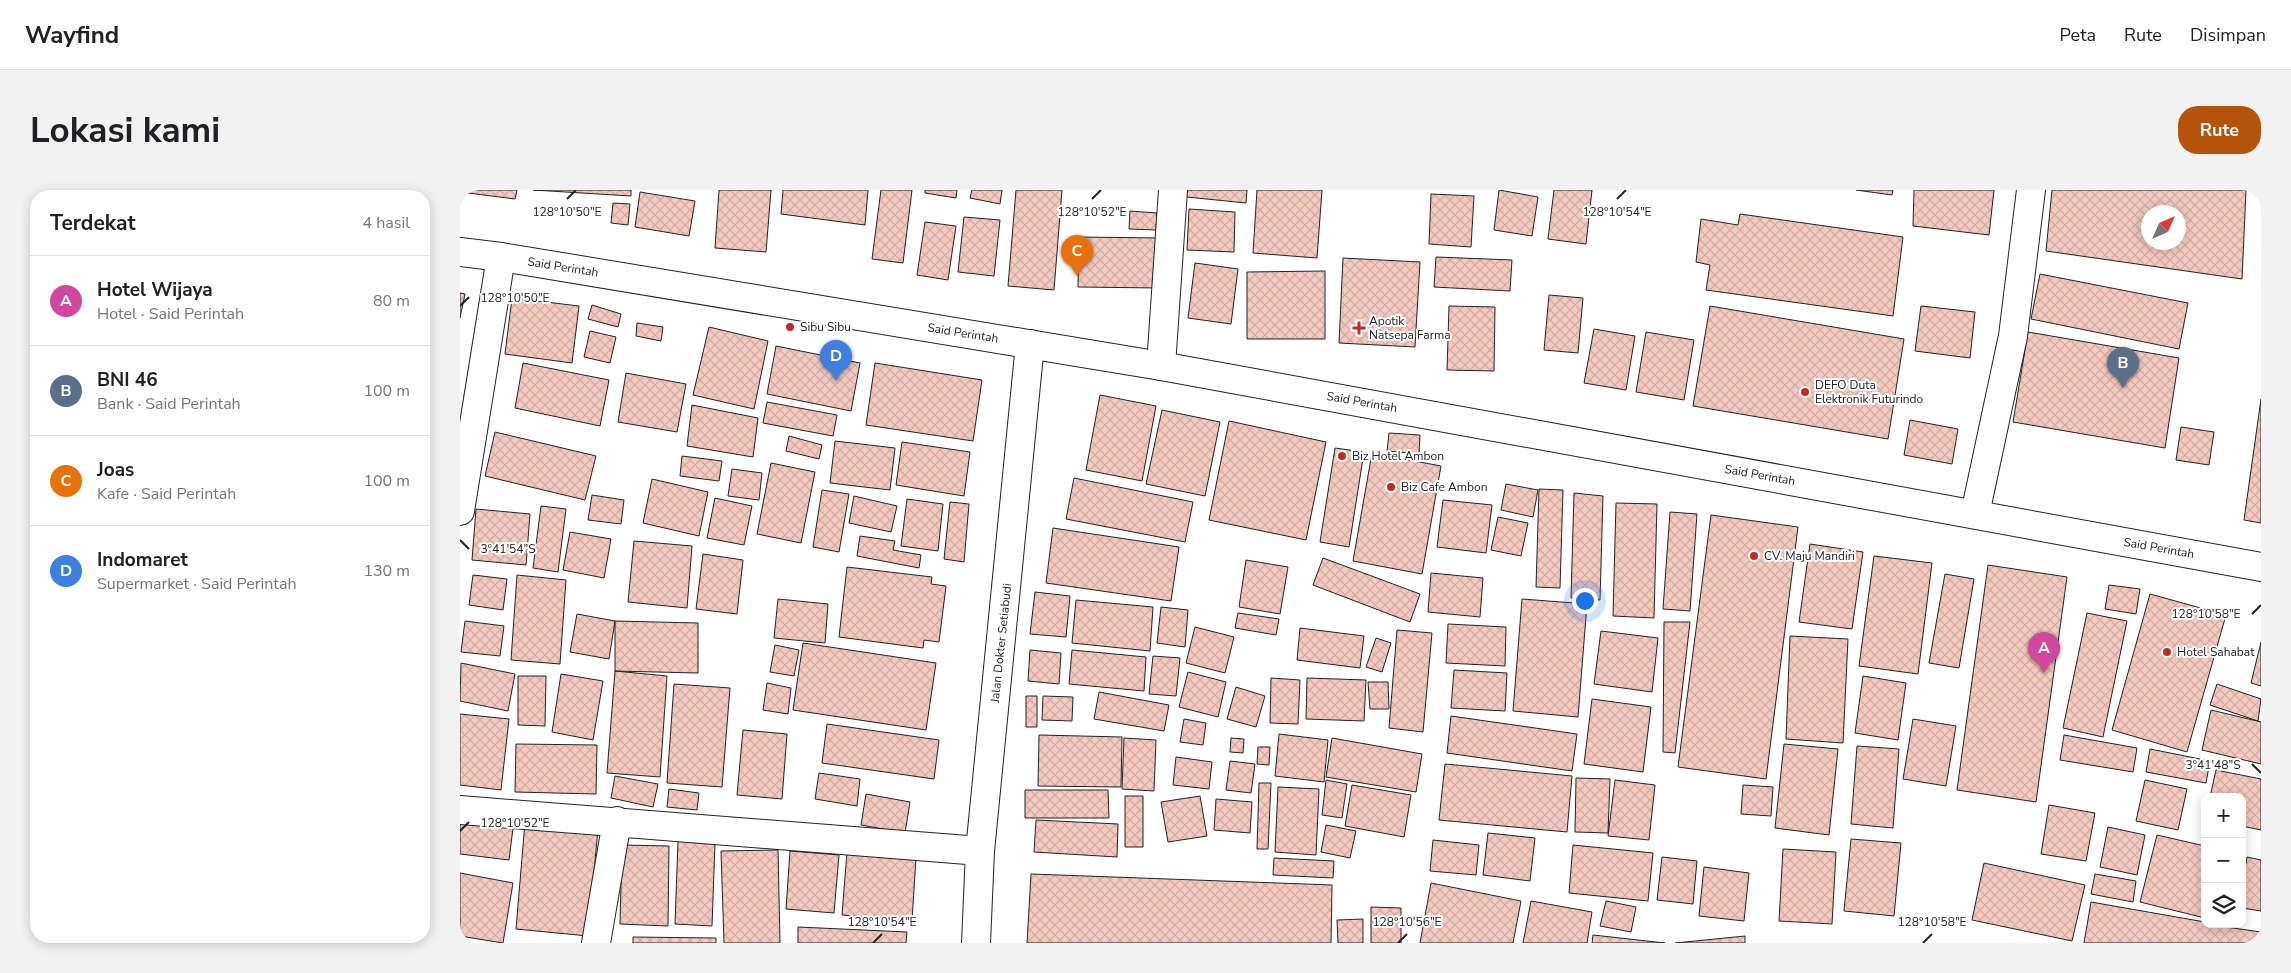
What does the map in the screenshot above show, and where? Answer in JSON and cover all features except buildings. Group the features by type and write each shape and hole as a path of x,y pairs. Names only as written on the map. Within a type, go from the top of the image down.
{"street":[{"path":"1161,366 1174,190"},
{"path":"1975,514 2012,336 2031,190"},
{"name":"Said Perintah","path":"460,252 500,256 1161,366 2261,567"},
{"path":"460,512 500,256"},
{"name":"Jalan Dokter Setiabudi","path":"976,943 980,851 1030,344"},
{"path":"460,810 980,851"},
{"path":"596,943 617,821"}],"place":[{"name":"Joas","path":"1077,276"},
{"name":"Sibu Sibu","path":"790,327"},
{"name":"Apotik Natsepa Farma","path":"1359,328"},
{"name":"Indomaret","path":"836,381"},
{"name":"BNI 46","path":"2123,388"},
{"name":"DEFO Duta Elektronik Futurindo","path":"1805,392"},
{"name":"Biz Hotel Ambon","path":"1342,456"},
{"name":"Biz Cafe Ambon","path":"1391,487"},
{"name":"CV. Maju Mandiri","path":"1754,556"},
{"name":"Hotel Sahabat","path":"2167,652"},
{"name":"Hotel Wijaya","path":"2044,673"}]}
